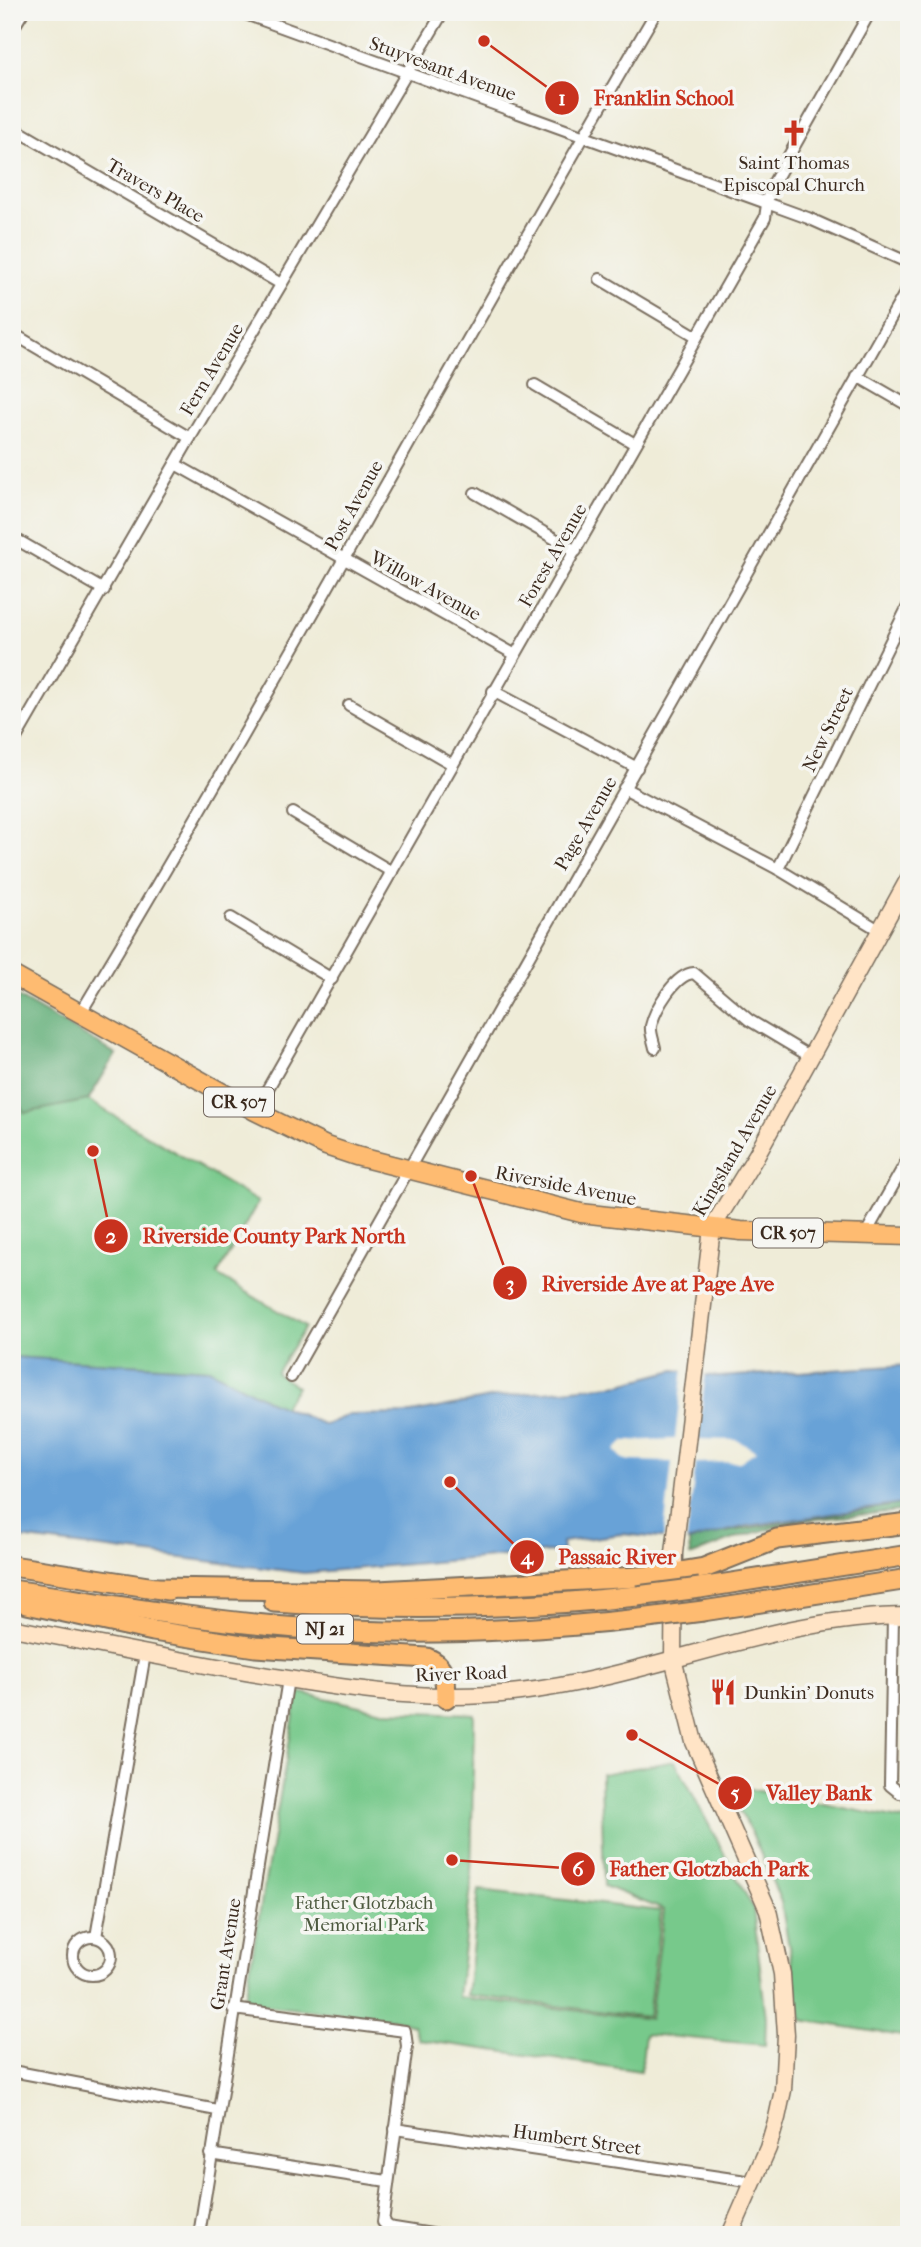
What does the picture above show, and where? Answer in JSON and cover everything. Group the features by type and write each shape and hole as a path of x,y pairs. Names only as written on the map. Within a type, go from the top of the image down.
{"highway":[{"path":"156,1588 378,1591 673,1574 704,1568 777,1539 909,1523"},
{"name":"NJ 21","path":"12,1566 156,1588 274,1602 394,1608 512,1607 700,1588 909,1555"},
{"name":"NJ 21","path":"12,1590 193,1617 352,1631 513,1630 703,1611 909,1579"},
{"path":"12,1601 153,1631 255,1647 427,1658 440,1667 444,1675 446,1698"}],"main road":[{"name":"Kingsland Avenue","path":"730,2235 768,2148 783,2090 786,2035 782,1975 768,1910 694,1742 673,1658 674,1553 712,1228 811,1057 909,878"},
{"name":"Riverside Avenue","path":"12,975 255,1111 326,1146 406,1170 581,1213 712,1228 909,1236"},
{"name":"River Road","path":"13,1631 384,1694 446,1698 548,1688 817,1624 901,1616"}],"street":[{"path":"12,30 23,12"},
{"name":"Stuyvesant Avenue","path":"240,12 406,75 766,202 909,263"},
{"name":"Fern Avenue","path":"12,745 190,438 443,12"},
{"name":"Post Avenue","path":"80,1014 155,892 656,12"},
{"name":"Forest Avenue","path":"255,1111 765,218 769,191 870,12"},
{"name":"Travers Place","path":"12,127 281,284"},
{"path":"600,279 696,336"},
{"name":"Page Avenue","path":"291,1377 909,286"},
{"path":"12,333 190,438"},
{"path":"857,376 909,406"},
{"path":"535,385 635,444"},
{"name":"Willow Avenue","path":"175,464 514,654"},
{"path":"475,493 576,551"},
{"path":"12,537 104,590"},
{"name":"New Street","path":"778,869 909,604"},
{"path":"493,691 637,768"},
{"path":"349,705 452,764"},
{"path":"624,788 778,869 879,930"},
{"path":"293,813 392,872"},
{"path":"231,918 332,979"},
{"path":"655,1048 651,1028 670,989 685,974 694,972 749,1020 811,1057"},
{"path":"865,1235 909,1157"},
{"path":"901,1616 890,1785 900,1793 909,1794"},
{"path":"96,1937 145,1654"},
{"name":"Grant Avenue","path":"199,2235 288,1679"},
{"path":"233,2010 399,2028 405,2031 407,2046 383,2222 388,2227 438,2235"},
{"path":"12,2071 217,2110"},
{"name":"Humbert Street","path":"395,2129 753,2182"},
{"path":"210,2154 387,2181"}],"green space":[{"path":"12,994 116,1054 88,1100 258,1202 217,1275 305,1327 276,1373 297,1387 282,1408 209,1369 12,1357"},
{"path":"12,994 116,1054 88,1100 25,1113 12,1096"},
{"path":"909,1503 909,1510 799,1521 739,1537 690,1556 689,1541 706,1535"},
{"name":"Father Glotzbach Memorial Park","path":"298,1692 383,1711 474,1714 471,1887 458,1997 650,2019 664,1910 604,1886 601,1774 675,1761 753,1908 766,2018 765,2045 645,2034 641,2071 419,2040 413,2025 397,2020 244,2003"},
{"path":"724,1784 909,1821 909,2037 802,2020 781,1902 752,1833"},
{"path":"479,1890 661,1911 648,2017 467,1995"}],"water":[{"path":"12,1357 209,1369 267,1400 325,1425 348,1415 406,1414 495,1397 621,1384 675,1370 718,1377 909,1365 909,1503 747,1526 689,1541 622,1534 562,1542 563,1551 304,1573 12,1537"}],"pier":[{"path":"683,1368 706,1371 698,1439 737,1440 756,1451 740,1462 696,1463 686,1545 663,1542 672,1462 630,1461 623,1459 615,1450 624,1441 675,1439"}],"place":[{"name":"Franklin School","path":"484,41"},
{"name":"Saint Thomas Episcopal Church","path":"794,133"},
{"name":"Riverside County Park North","path":"93,1151"},
{"name":"Riverside Ave at Page Ave","path":"471,1176"},
{"name":"Passaic River","path":"450,1482"},
{"name":"Dunkin' Donuts","path":"723,1692"},
{"name":"Valley Bank","path":"632,1735"},
{"name":"Father Glotzbach Park","path":"452,1860"}]}
